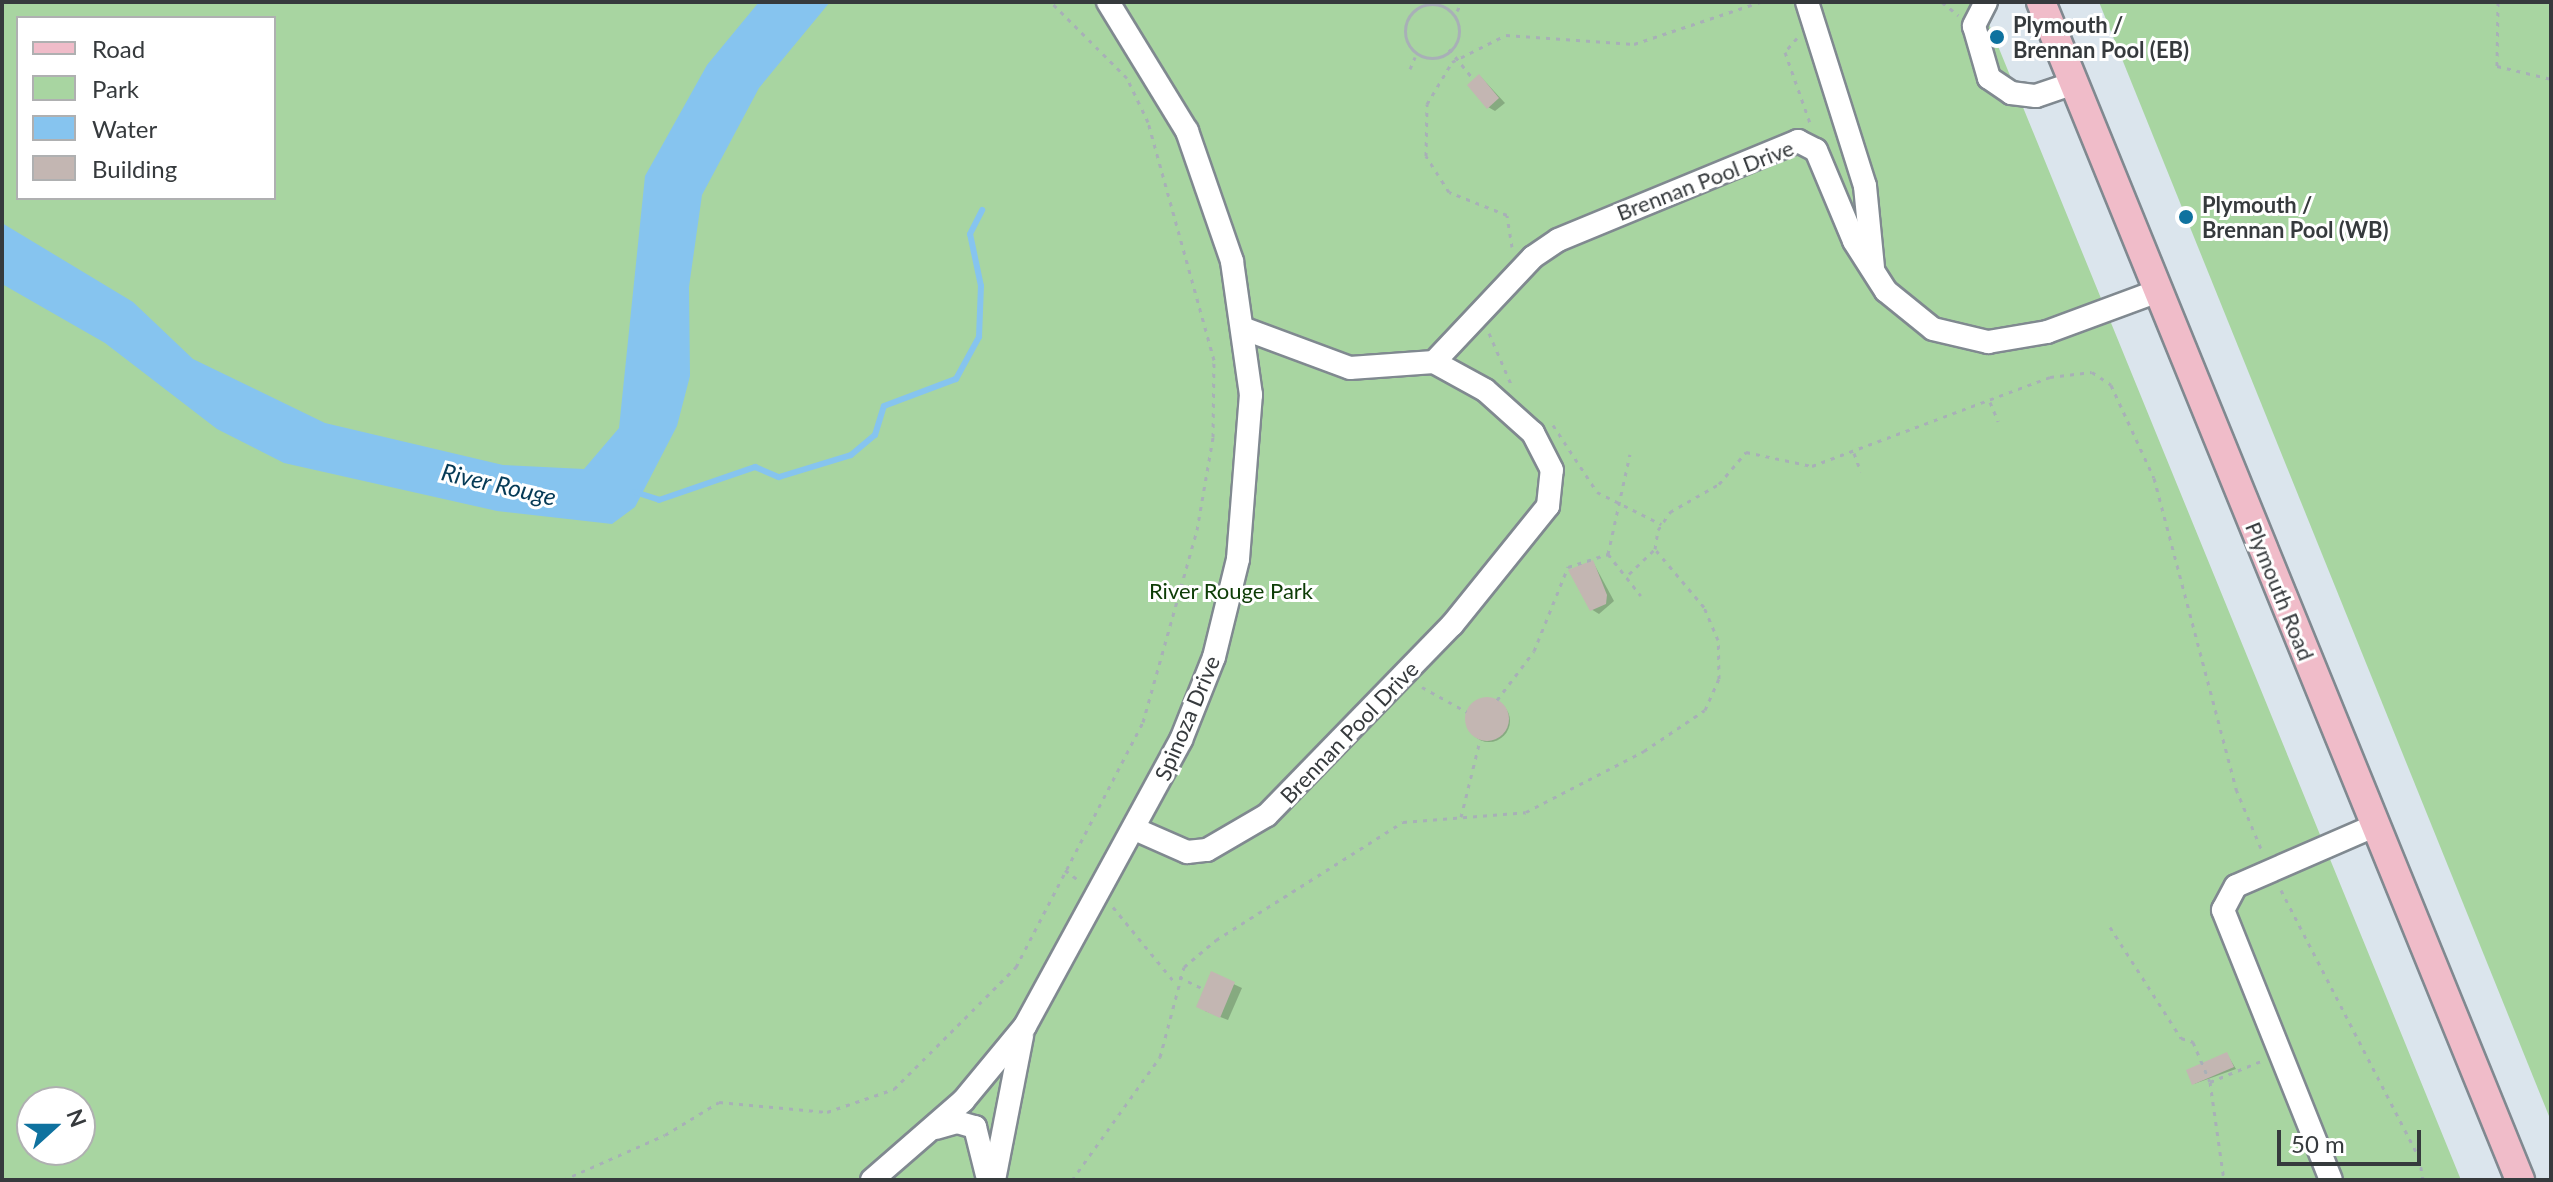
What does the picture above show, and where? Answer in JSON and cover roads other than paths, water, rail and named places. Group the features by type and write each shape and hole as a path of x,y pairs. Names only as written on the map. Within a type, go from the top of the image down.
{"main road":[{"name":"Plymouth Road","path":"2041,2 2520,1180"}],"street":[{"name":"Spinoza Drive","path":"872,1180 936,1128 1025,1026 1137,830 1198,704 1238,559 1251,458 1245,329 1223,225 1187,131 1108,2"},
{"path":"1986,2 1974,26 1989,78 2011,93 2036,96 2074,83"},
{"path":"1808,12 1865,186 1873,271"},
{"name":"Brennan Pool Drive","path":"1137,830 1187,852 1224,846 1295,789 1407,674 1512,553 1552,491 1552,470 1533,433 1485,390 1434,362 1533,257 1586,226 1798,141 1808,146 1873,271 1933,329 1988,342 2047,332 2158,291"},
{"path":"1245,329 1350,368 1434,362"},
{"path":"2331,1180 2223,910 2236,886 2376,825"},
{"path":"994,1180 1025,1026"},
{"path":"936,1128 957,1122 975,1127 987,1180"}],"water":[{"name":"River Rouge","path":"759,2 830,2 759,88 702,195 689,287 690,376 677,426 635,507 612,524 497,511 284,463 217,429 105,343 2,284 2,223 133,302 193,359 325,423 503,465 584,469 619,428 645,176 707,65"}],"waterway":[{"path":"635,492 659,500 755,467 779,477 851,455 875,435 884,406 956,379 979,337 981,286 970,234 982,210"}],"place":[{"name":"Plymouth / Brennan Pool (EB)","path":"1997,37"},
{"name":"Plymouth / Brennan Pool (WB)","path":"2186,217"}],"park label":[{"name":"River Rouge Park","path":"1231,591"}]}
